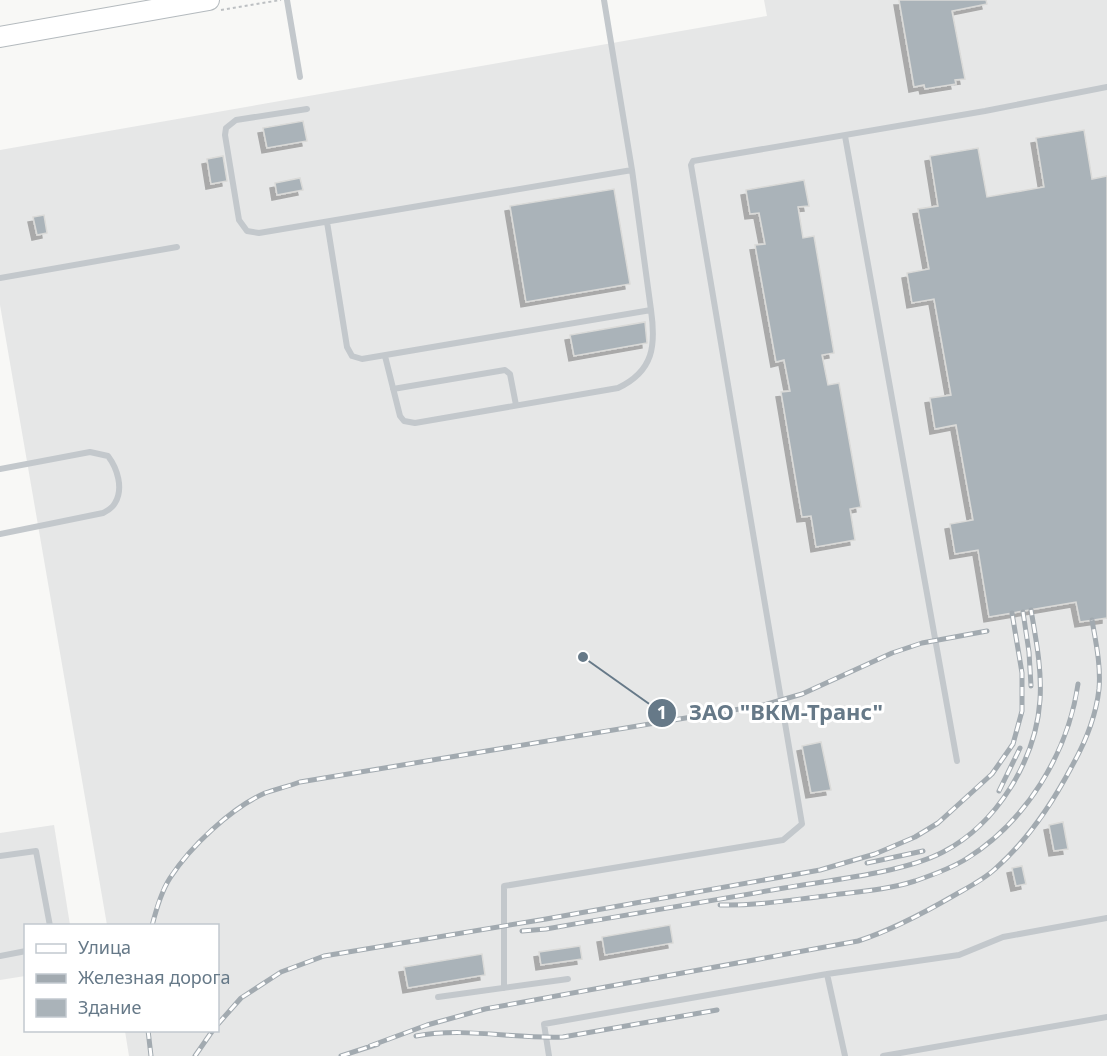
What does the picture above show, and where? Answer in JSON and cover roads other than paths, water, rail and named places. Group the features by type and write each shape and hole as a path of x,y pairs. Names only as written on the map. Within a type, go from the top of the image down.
{"main road":[{"path":"0,37 209,0"}],"lane":[{"path":"287,0 300,77"},
{"path":"385,356 399,416 404,421 415,423 618,388 631,382 645,368 653,348 654,333 632,170 604,0"},
{"path":"504,988 504,886 783,840 802,824 691,165 693,161 845,136 1107,87"},
{"path":"307,109 236,120 226,128 225,135 239,220 247,231 259,233 632,170"},
{"path":"845,136 957,761"},
{"path":"327,222 347,347 352,356 362,359 651,310"},
{"path":"0,278 177,247"},
{"path":"393,389 505,370 510,374 516,405"},
{"path":"0,469 90,452 108,456 115,466 119,483 115,503 104,513 0,534"},
{"path":"0,856 36,850 50,924"},
{"path":"549,1056 544,1023 827,974 959,955 1003,937 1107,918"},
{"path":"0,956 24,951"},
{"path":"827,974 845,1056"},
{"path":"438,997 568,979"},
{"path":"883,1056 1107,1017"}],"railway":[{"path":"522,931 546,929 887,871 927,859 963,840 980,825 1010,788 1031,745 1040,700 1038,655 1031,610"},
{"path":"1023,612 1031,686"},
{"path":"219,1023 241,998 281,972 324,956 820,870 875,854 915,837 938,823 992,774 1013,744 1022,711 1022,673 1012,613"},
{"path":"370,1046 427,1025 485,1009 858,941 907,921 975,884 1007,858 1029,834 1056,794 1081,748 1093,719 1099,689 1099,663 1092,620"},
{"path":"153,924 167,883 188,854 225,818 265,793 300,782 764,705 802,694 892,653 922,643 987,631"},
{"path":"720,905 746,905 893,887 934,874 966,859 988,844 1007,826 1041,783 1065,735 1078,684"},
{"path":"999,791 1020,748"},
{"path":"867,863 923,851"},
{"path":"416,1036 471,1033 563,1037 717,1010"},
{"path":"148,1032 151,1056"},
{"path":"195,1056 212,1032"},
{"path":"341,1056 378,1044"}],"place":[{"name":"ЗАО \"ВКМ-Транс\"","path":"583,657"}]}
